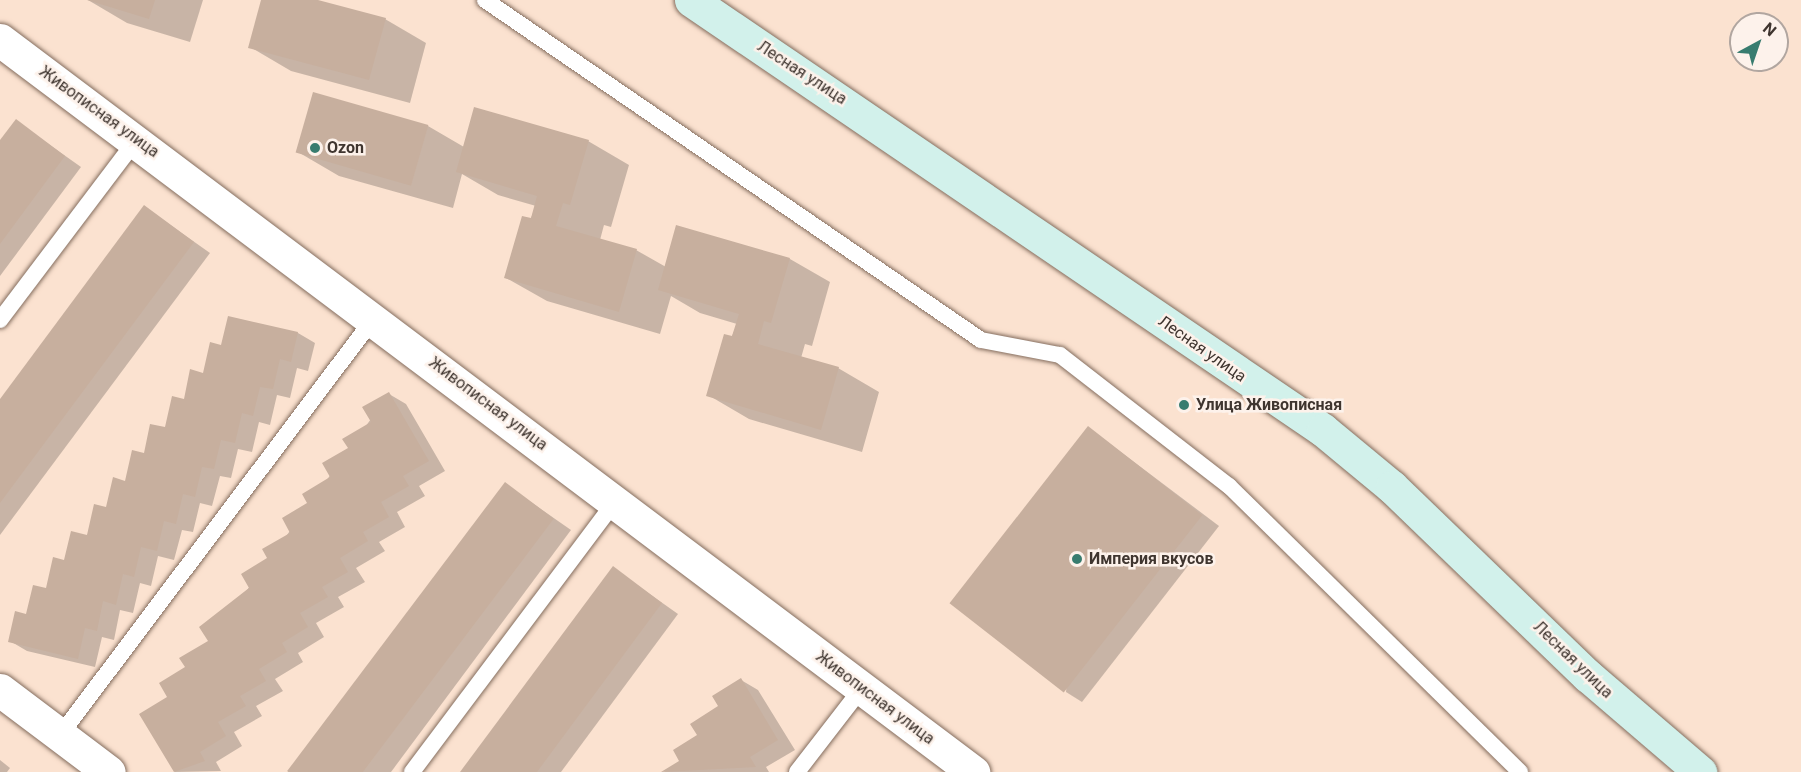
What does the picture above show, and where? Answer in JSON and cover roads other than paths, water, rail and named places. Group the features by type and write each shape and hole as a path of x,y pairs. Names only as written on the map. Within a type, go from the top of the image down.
{"main road":[{"name":"Лесная улица","path":"691,0 1323,430 1392,487 1588,676 1700,772"}],"street":[{"name":"Живописная улица","path":"0,40 137,139 973,772"},
{"path":"0,690 109,772"}],"lane":[{"path":"486,0 981,340 1060,355 1229,486 1520,772"},
{"path":"0,320 137,139"},
{"path":"61,734 374,318"},
{"path":"412,772 616,500"},
{"path":"797,772 862,688"}],"place":[{"name":"Ozon","path":"315,148"},
{"name":"Улица Живописная","path":"1184,405"},
{"name":"Империя вкусов","path":"1077,559"}]}
